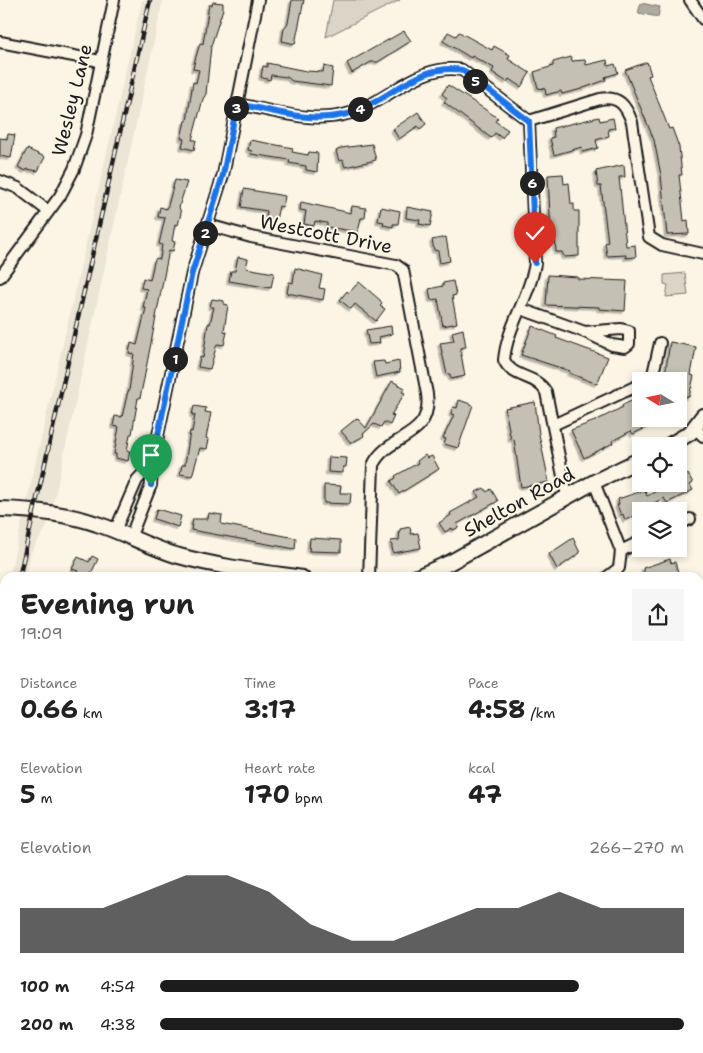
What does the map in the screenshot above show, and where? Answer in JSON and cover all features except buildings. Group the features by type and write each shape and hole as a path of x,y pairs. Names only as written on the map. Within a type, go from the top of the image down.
{"street":[{"name":"Wesley Lane","path":"0,277 60,196 74,169 86,135 114,0"},
{"path":"130,538 151,485 152,464 192,273 223,175 258,0"},
{"path":"690,0 703,19"},
{"path":"0,42 100,61"},
{"path":"237,104 315,117 344,115 368,106 418,76 449,68 462,70 529,121"},
{"path":"529,121 600,99 609,98 620,102 628,112 632,122 649,237 662,245 703,254"},
{"path":"529,121 535,251 533,277 511,333 504,360 511,370 542,386 549,402 567,496"},
{"path":"0,181 18,188 48,211"},
{"name":"Westcott Drive","path":"208,225 251,238 396,264 403,270 427,394 427,411 420,426 383,452 373,465 369,572"},
{"path":"521,309 585,332"},
{"path":"653,372 660,343"},
{"path":"553,425 632,388"},
{"path":"683,437 700,427"},
{"name":"Shelton Road","path":"429,572 449,563 567,496 632,463"},
{"path":"115,532 137,480 152,464"},
{"path":"594,482 621,551 620,568 614,572"},
{"path":"0,509 25,510 85,520 179,556 260,572"},
{"path":"621,551 632,546"}],"shaded area":[{"path":"142,0 163,0 47,527 31,552 27,572 10,572"},
{"path":"641,3 660,7 658,17 638,13"}],"green space":[{"path":"333,0 400,0 326,37"},
{"path":"685,273 688,295 666,297 668,285 664,284 664,275"}],"railway":[{"path":"20,572 150,0"}],"route":[{"path":"151,485 152,464 192,273 223,175 237,104 326,118 344,115 368,106 418,76 449,68 462,70 529,121 535,263"}]}
